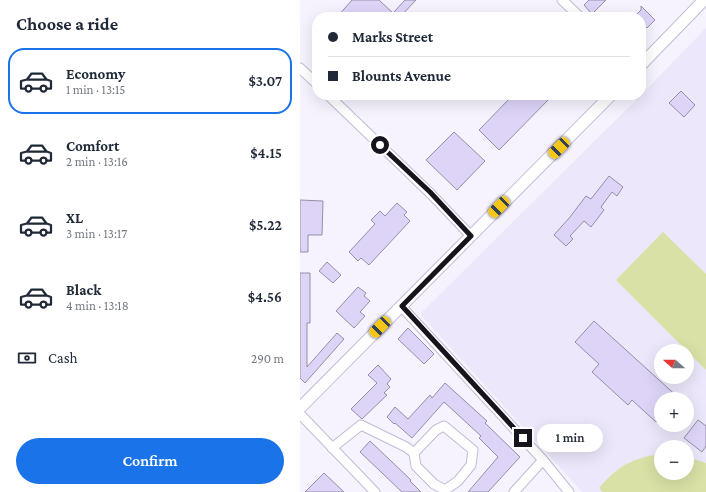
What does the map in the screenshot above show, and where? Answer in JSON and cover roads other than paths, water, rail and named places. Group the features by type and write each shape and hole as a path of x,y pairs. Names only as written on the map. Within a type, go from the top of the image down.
{"main road":[{"path":"646,60 704,0"},
{"path":"300,408 606,100"}],"street":[{"path":"562,0 575,12"},
{"path":"300,68 312,79"},
{"path":"333,100 430,192 471,236"},
{"path":"402,306 543,460 569,492"},
{"path":"300,414 375,492"},
{"path":"332,448 361,425 406,447 414,453 416,466 434,484 445,490 458,481 471,465 473,450 444,426 436,430 414,453"},
{"path":"514,492 543,460"}]}
